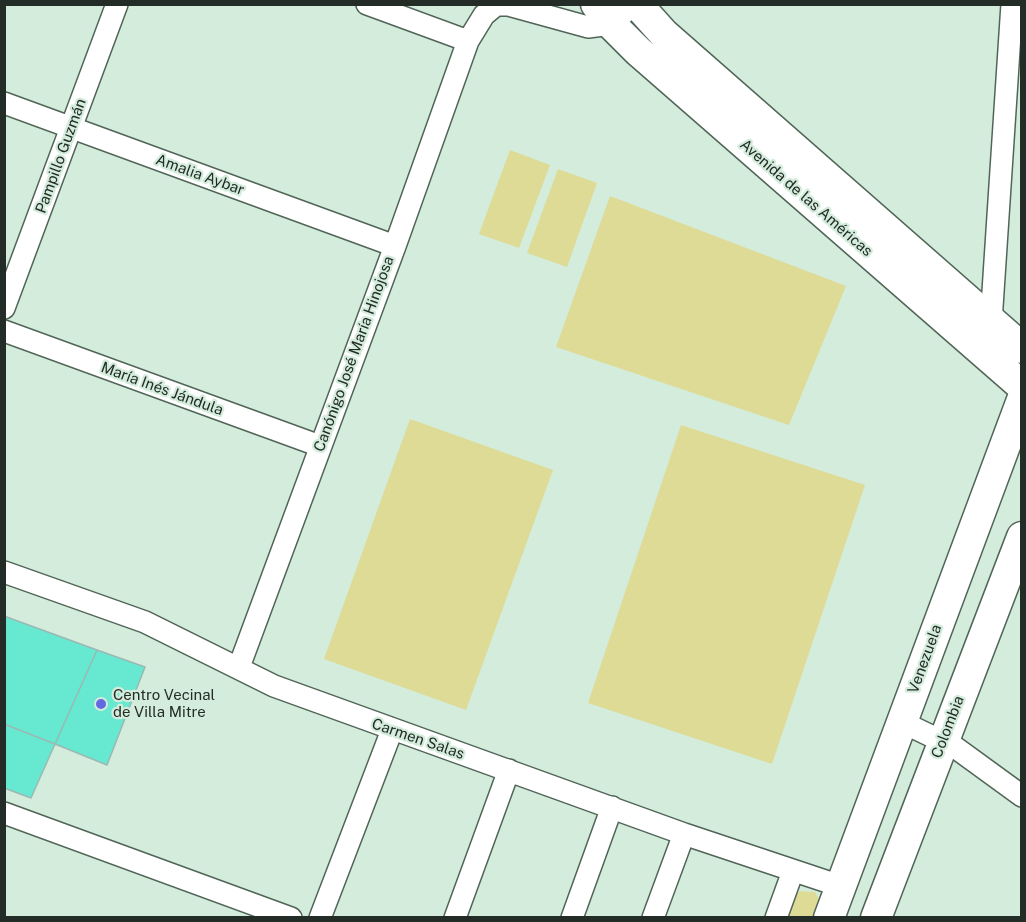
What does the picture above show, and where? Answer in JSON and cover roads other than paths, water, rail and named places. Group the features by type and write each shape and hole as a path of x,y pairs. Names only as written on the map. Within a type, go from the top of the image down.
{"main road":[{"name":"Avenida de las Américas","path":"636,4 664,34 1022,348"},
{"name":"Avenida de las Américas","path":"604,14 647,59 1022,386"},
{"name":"Venezuela","path":"829,918 1022,400"},
{"name":"Colombia","path":"876,918 1022,537"}],"street":[{"name":"Pampillo Guzmán","path":"4,308 117,4"},
{"path":"367,4 468,41"},
{"path":"496,5 508,5 588,27 604,14 636,4"},
{"path":"992,322 1012,4"},
{"name":"Canónigo José María Hinojosa","path":"239,667 395,246 468,41 484,15 496,5"},
{"name":"Amalia Aybar","path":"4,103 395,246"},
{"name":"María Inés Jándula","path":"4,331 320,446"},
{"name":"Carmen Salas","path":"4,572 145,622 274,686 684,834 840,886"},
{"path":"902,722 943,740 1022,796"},
{"path":"320,918 392,730"},
{"path":"455,918 509,770"},
{"path":"572,918 612,807"},
{"path":"4,813 291,918"},
{"path":"653,918 684,834"},
{"path":"776,918 793,871"}],"place":[{"name":"Centro Vecinal de Villa Mitre","path":"101,704"}]}
